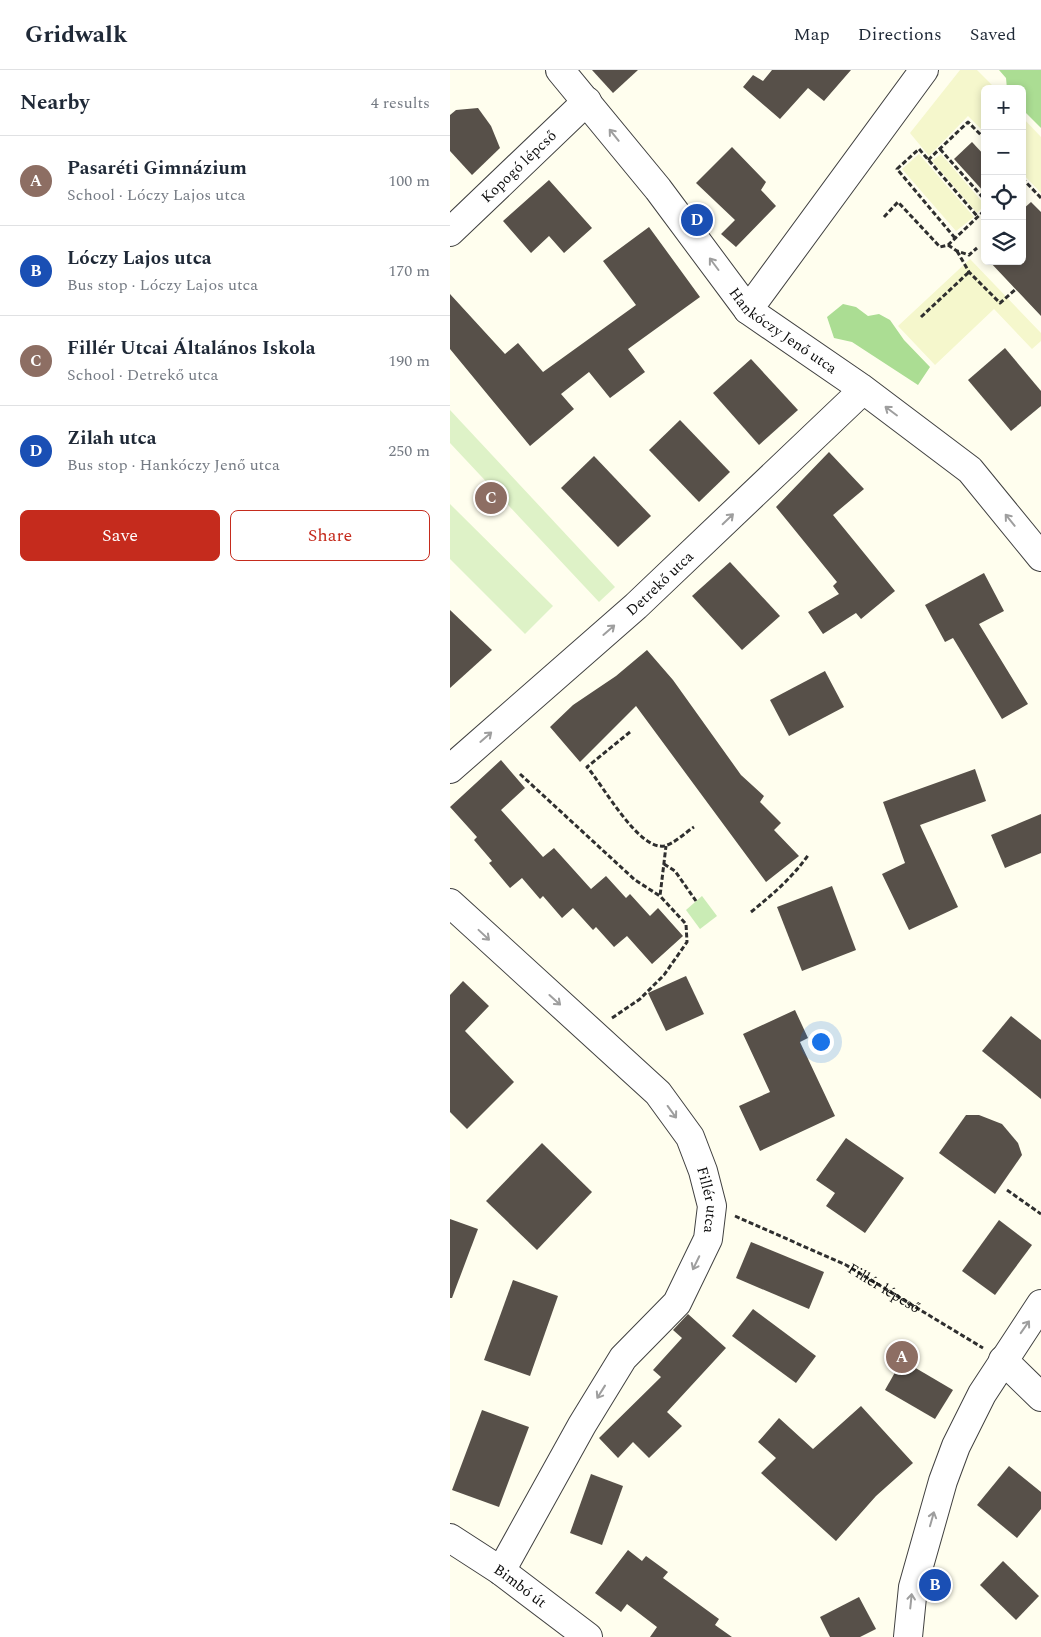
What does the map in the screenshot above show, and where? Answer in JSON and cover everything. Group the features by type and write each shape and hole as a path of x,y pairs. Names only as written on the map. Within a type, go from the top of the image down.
{"street":[{"name":"Hankóczy Jenő utca","path":"560,70 658,189 748,310 863,390 970,470 1041,557"},
{"path":"748,310 924,70"},
{"name":"Kopogó lépcső","path":"450,232 586,101"},
{"name":"Detrekő utca","path":"450,769 636,606 863,390"},
{"name":"Fillér utca","path":"450,903 658,1093 690,1137 703,1171 712,1206 708,1239 677,1303 623,1358 582,1424 501,1571"},
{"path":"908,1637 913,1587 943,1481 960,1438 982,1394 1041,1304"},
{"path":"1003,1360 1041,1397"},
{"name":"Bimbó út","path":"450,1538 501,1571 588,1637"}],"path":[{"path":"928,160 968,122 981,135"},
{"path":"955,238 897,169 919,149 978,217"},
{"path":"940,149 981,195"},
{"path":"1026,182 1041,198"},
{"path":"884,217 898,202 940,247 948,245 981,214"},
{"path":"948,245 957,251 969,254 977,248"},
{"path":"957,251 969,272 1000,303 1016,289"},
{"path":"921,317 969,272"},
{"path":"630,732 587,767 597,778 610,799 643,838 656,846 666,846 694,827"},
{"path":"520,774 635,880 660,896 686,924 687,942 664,975 646,993 605,1024"},
{"path":"660,896 666,846"},
{"path":"751,912 781,888 798,870 809,854"},
{"path":"664,864 675,871 696,901"},
{"path":"1007,1190 1041,1214"},
{"name":"Fillér lépcső","path":"712,1206 846,1266 1003,1360"}],"green space":[{"path":"960,70 977,70 992,85 981,85 981,129 968,116 929,156 910,133"},
{"path":"999,70 1041,70 1041,128 1026,113 1026,85 1007,85 1006,78"},
{"path":"1026,121 1041,137 1041,193 1026,177"},
{"path":"919,154 974,217 956,231 902,169"},
{"path":"941,154 981,200 981,209 977,213 932,161"},
{"path":"970,259 1041,333 1041,341 1032,349 994,309 935,365 898,326"},
{"path":"843,304 856,307 868,316 879,314 890,320 904,340 930,367 918,385 852,342 834,338 827,317"},
{"path":"450,410 615,587 599,602 450,443"},
{"path":"450,504 553,606 525,634 450,559"},
{"path":"702,896 717,916 700,929 686,910"}],"building":[{"path":"592,70 638,70 613,93"},
{"path":"772,70 851,70 824,101 808,88 780,119 743,87 753,75 763,81"},
{"path":"478,108 491,126 500,148 472,175 450,151 450,115 456,110"},
{"path":"972,142 981,152 981,189 954,159"},
{"path":"732,147 766,182 761,190 776,206 736,247 721,234 735,220 696,183"},
{"path":"549,180 592,228 564,253 549,236 531,253 503,221"},
{"path":"1031,202 1041,212 1041,316 993,265 1026,265 1026,206"},
{"path":"649,227 700,297 628,349 645,372 610,398 589,372 561,394 574,409 530,446 450,349 450,294 505,354 518,343 543,372 636,305 603,261"},
{"path":"1005,348 1041,391 1041,406 1011,431 968,380"},
{"path":"751,359 798,410 759,445 713,393"},
{"path":"680,420 730,472 699,502 649,450"},
{"path":"829,452 864,489 833,515 895,591 861,619 856,613 823,634 808,612 839,594 833,586 837,582 776,507"},
{"path":"594,456 651,516 618,547 561,488"},
{"path":"730,562 780,616 742,650 692,596"},
{"path":"984,573 1004,611 979,624 1028,704 1002,719 953,638 945,642 925,605"},
{"path":"450,610 492,650 450,688"},
{"path":"647,650 673,680 741,775 764,796 760,802 781,823 774,830 799,856 766,882 636,706 580,762 550,727 573,705 616,676"},
{"path":"825,671 844,707 789,736 770,700"},
{"path":"501,760 525,788 501,810 543,857 554,848 591,889 606,876 626,898 630,894 650,916 658,908 683,936 652,964 627,936 614,947 596,927 593,930 573,908 562,918 543,896 540,899 522,878 510,888 489,863 492,861 474,840 477,837 450,807"},
{"path":"975,769 986,801 920,825 958,907 909,930 882,874 905,863 883,802"},
{"path":"1041,814 1041,853 1005,868 991,835"},
{"path":"832,886 856,950 802,971 777,907"},
{"path":"686,976 704,1014 666,1031 648,993"},
{"path":"463,981 489,1006 465,1031 514,1082 467,1129 450,1112 450,995"},
{"path":"795,1010 808,1038 800,1042 835,1116 760,1151 739,1106 770,1092 743,1034"},
{"path":"1011,1016 1041,1040 1041,1099 982,1051"},
{"path":"966,1115 979,1115 1002,1124 1018,1143 1022,1155 995,1194 939,1153"},
{"path":"846,1138 904,1178 865,1233 826,1206 835,1193 816,1180"},
{"path":"542,1143 592,1192 537,1250 486,1201"},
{"path":"450,1219 478,1229 452,1298 450,1298"},
{"path":"999,1220 1032,1245 995,1295 962,1271"},
{"path":"751,1242 824,1272 809,1309 736,1278"},
{"path":"513,1280 558,1296 530,1376 484,1360"},
{"path":"753,1309 816,1356 796,1383 732,1336"},
{"path":"688,1314 726,1348 667,1412 682,1426 649,1458 633,1442 618,1458 599,1438 661,1377 653,1370 682,1338 673,1330"},
{"path":"902,1360 953,1390 935,1419 885,1390"},
{"path":"861,1406 913,1463 876,1496 836,1541 761,1473 776,1458 758,1442 779,1418 813,1449"},
{"path":"482,1410 529,1427 499,1507 452,1490"},
{"path":"1009,1466 1041,1492 1041,1509 1017,1538 977,1505"},
{"path":"591,1474 623,1486 602,1545 570,1533"},
{"path":"628,1550 642,1561 646,1556 668,1572 663,1578 719,1619 715,1625 732,1637 650,1637 657,1627 627,1604 621,1612 595,1593"},
{"path":"1003,1561 1039,1596 1016,1620 980,1585"},
{"path":"859,1597 876,1629 860,1637 830,1637 820,1617"}],"place":[{"name":"Zilah utca","path":"697,220"},
{"name":"Fillér Utcai Általános Iskola","path":"491,498"},
{"name":"Pasaréti Gimnázium","path":"902,1357"},
{"name":"Lóczy Lajos utca","path":"935,1585"}]}
